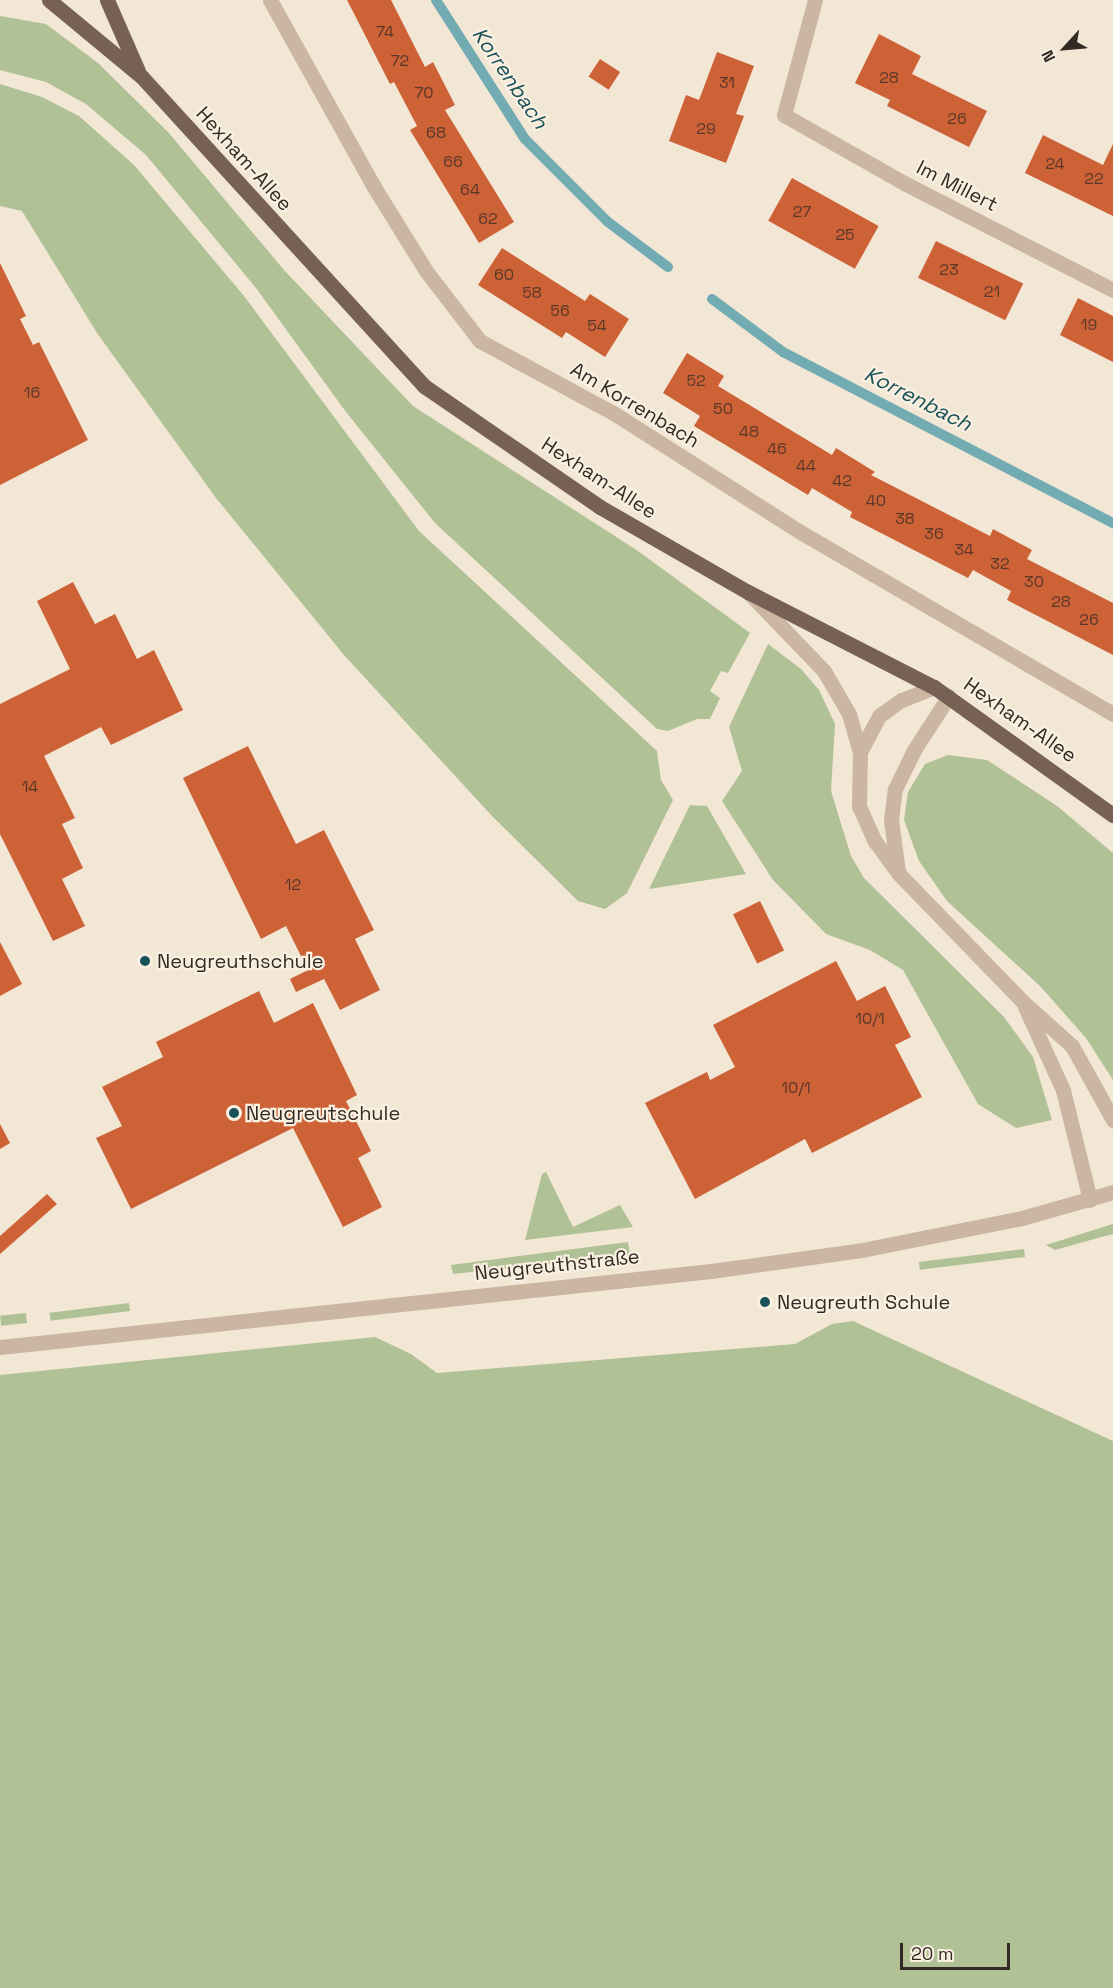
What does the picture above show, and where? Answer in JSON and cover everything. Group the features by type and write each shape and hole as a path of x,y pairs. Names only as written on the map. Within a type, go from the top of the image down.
{"main road":[{"name":"Hexham-Allee","path":"49,0 141,76 424,386 600,507 748,592 949,696 1113,814"},
{"name":"Hexham-Allee","path":"107,0 141,76"}],"street":[{"name":"Am Korrenbach","path":"270,0 374,187 426,271 480,341 615,414 802,533 1113,714"},
{"name":"Im Millert","path":"815,0 784,115 904,183 1113,290"},
{"path":"748,592 824,671 849,714 860,752 859,806 874,840 899,874 1023,1002 1072,1046 1113,1120"},
{"path":"860,752 879,716 901,700 934,687"},
{"path":"899,874 891,820 895,789 914,750 949,696"},
{"path":"1023,1002 1063,1090 1090,1200"},
{"name":"Neugreuthstraße","path":"0,1347 722,1269 862,1250 1022,1218 1113,1192"}],"green space":[{"path":"0,16 46,24 98,63 168,132 284,270 413,406 638,551 750,633 728,673 721,671 710,691 720,698 710,719 697,719 668,731 657,729 435,523 346,412 256,288 146,155 86,104 46,82 0,70"},
{"path":"0,84 42,97 79,116 134,165 244,296 419,531 657,751 661,780 673,800 627,893 605,909 578,901 492,816 344,655 216,498 97,333 22,211 0,206"},
{"path":"768,644 801,669 819,690 835,724 831,791 851,856 864,878 1004,1017 1033,1057 1052,1120 1016,1128 978,1104 903,970 870,950 826,934 773,880 722,801 742,771 729,727"},
{"path":"948,755 987,760 1057,806 1113,853 1113,1080 1086,1038 1040,986 947,901 919,861 904,820 908,792 925,764"},
{"path":"690,805 707,806 746,874 649,889"},
{"path":"546,1172 573,1227 620,1205 633,1227 525,1240 542,1174"},
{"path":"1113,1224 1113,1234 1055,1250 1046,1245"},
{"path":"628,1242 630,1255 453,1274 451,1265"},
{"path":"1024,1249 1025,1257 920,1270 919,1262"},
{"path":"129,1303 130,1311 51,1321 50,1313"},
{"path":"26,1313 27,1323 1,1326 0,1316"},
{"path":"853,1321 1113,1441 1113,1988 0,1988 0,1375 375,1337 411,1354 437,1373 795,1344 832,1324"}],"building":[{"path":"347,0 391,0 425,67 433,62 455,105 445,110 514,222 479,243 410,130 417,126 394,82 390,84"},
{"path":"879,34 921,56 912,74 987,111 969,147 887,106 890,100 855,83"},
{"path":"717,52 754,66 736,114 744,116 726,163 669,141 686,95 699,100"},
{"path":"600,59 620,72 609,90 589,77"},
{"path":"1043,135 1103,165 1113,144 1113,216 1025,173"},
{"path":"792,178 879,226 855,269 768,221"},
{"path":"936,241 1023,284 1005,320 918,278"},
{"path":"502,248 585,301 590,294 629,319 605,357 566,332 562,338 478,285"},
{"path":"0,263 26,316 20,319 33,345 39,342 88,440 0,485"},
{"path":"1078,298 1113,316 1113,362 1060,335"},
{"path":"687,353 724,376 718,386 832,455 836,448 875,472 871,475 990,536 993,529 1032,550 1027,559 1113,603 1113,655 1007,600 1011,591 973,570 968,578 850,517 852,512 812,488 808,495 694,426 700,416 663,393"},
{"path":"73,582 95,624 115,614 137,659 154,650 183,710 111,745 101,727 44,756 75,818 62,824 83,868 62,879 85,926 53,941 0,834 0,704 70,669 37,601"},
{"path":"248,746 296,844 324,830 374,930 355,939 380,990 340,1010 324,979 296,992 290,979 308,970 286,926 261,939 183,778"},
{"path":"760,901 784,950 757,964 733,914"},
{"path":"0,942 22,984 0,996"},
{"path":"836,961 857,1001 885,986 911,1037 895,1045 922,1097 812,1153 805,1139 695,1199 645,1103 707,1072 710,1080 735,1067 713,1025"},
{"name":"Neugreutschule","path":"259,991 274,1023 313,1003 357,1095 346,1101 371,1151 358,1158 382,1207 343,1227 293,1128 131,1209 96,1138 122,1126 102,1087 163,1057 156,1042"},
{"path":"0,1124 10,1143 0,1149"},
{"path":"47,1194 57,1204 0,1254 0,1236"}],"waterway":[{"name":"Korrenbach","path":"436,0 525,139 608,222 668,267"},
{"name":"Korrenbach","path":"712,299 783,352 1113,523"}],"place":[{"name":"Neugreuthschule","path":"145,961"},
{"name":"Neugreutschule","path":"234,1113"},
{"name":"Neugreuth Schule","path":"765,1302"}]}
